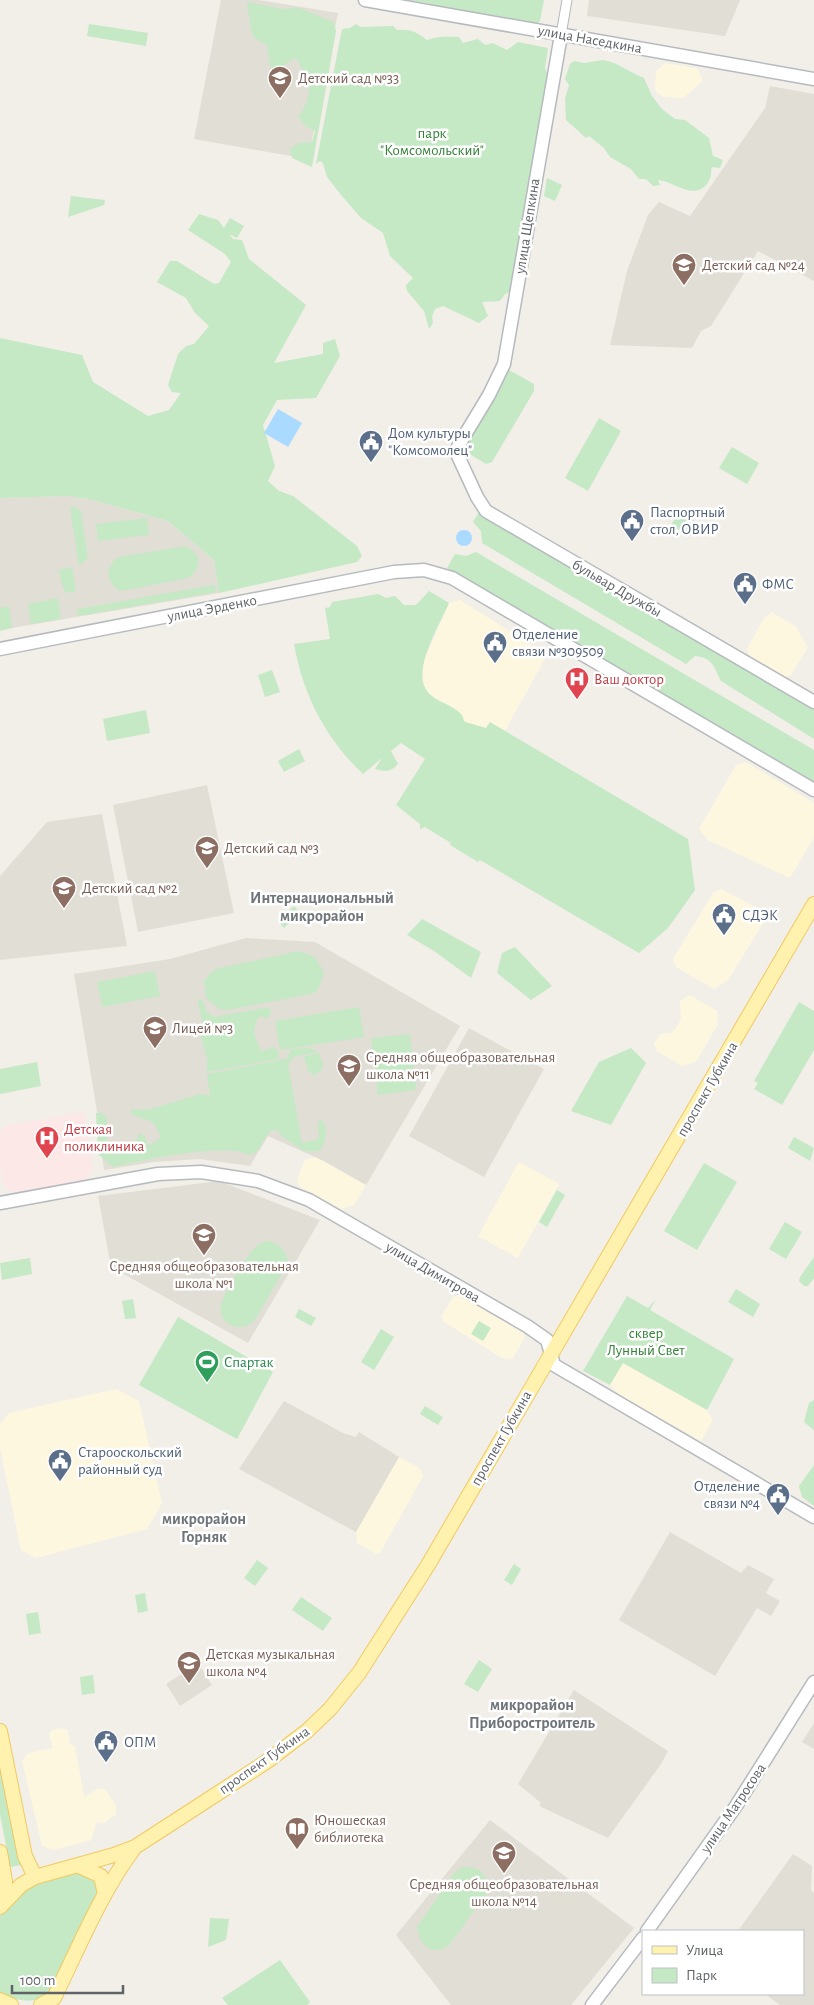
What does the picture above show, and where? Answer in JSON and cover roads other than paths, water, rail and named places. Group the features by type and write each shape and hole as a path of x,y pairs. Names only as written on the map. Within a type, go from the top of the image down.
{"main road":[{"name":"улица Наседкина","path":"365,0 814,78"},
{"name":"улица Щепкина","path":"460,443 489,395 504,364 561,34"},
{"name":"бульвар Дружбы","path":"460,443 457,449 458,456 477,497 486,511 814,702"},
{"name":"улица Эрденко","path":"0,649 394,572 424,570 452,578 814,790"},
{"name":"проспект Губкина","path":"35,1877 79,1866 135,1847 274,1756 307,1731 330,1709 359,1673 402,1608 814,904"},
{"name":"улица Димитрова","path":"0,1203 158,1174 201,1172 258,1180 309,1200 527,1326 547,1340 554,1365 814,1517"},
{"name":"улица Матросова","path":"649,1930 736,1806 814,1682"},
{"path":"0,1731 25,1856 35,1877 21,1885 2,1904"},
{"path":"41,2005 54,2002 105,1894 121,1866 135,1847"},
{"path":"0,1852 5,1881 2,1904"},
{"path":"79,1866 101,1876 105,1894"},
{"path":"592,2005 642,1939"},
{"path":"0,2000 11,2005"}],"street":[{"name":"улица Щепкина","path":"561,34 568,0"}],"water":[{"path":"278,409 302,423 288,447 264,433"},
{"path":"461,530 467,530 472,535 470,544 461,546 456,541 456,535"}],"place":[{"name":"Детский сад №33","path":"280,99"},
{"name":"Детский сад №24","path":"684,286"},
{"name":"Дом культуры \"Комсомолец\"","path":"371,463"},
{"name":"Паспортный стол, ОВИР","path":"632,542"},
{"name":"ФМС","path":"745,605"},
{"name":"Отделение связи №309509","path":"495,664"},
{"name":"Ваш доктор","path":"577,700"},
{"name":"Детский сад №3","path":"207,869"},
{"name":"Детский сад №2","path":"64,909"},
{"name":"СДЭК","path":"724,936"},
{"name":"Лицей №3","path":"155,1049"},
{"name":"Cредняя общеобразовательная школа №11","path":"349,1087"},
{"name":"Детская поликлиника","path":"47,1159"},
{"name":"Средняя общеобразовательная школа №1","path":"204,1256"},
{"name":"Спартак","path":"207,1383"},
{"name":"Старооскольский районный суд","path":"60,1482"},
{"name":"Отделение связи №4","path":"778,1516"},
{"name":"Детская музыкальная школа №4","path":"189,1684"},
{"name":"ОПМ","path":"106,1763"},
{"name":"Юношеская библиотека","path":"297,1850"},
{"name":"Средняя общеобразовательная школа №14","path":"504,1874"}],"district":[{"name":"Интернациональный микрорайон","path":"322,906"},
{"name":"микрорайон Горняк","path":"204,1527"},
{"name":"микрорайон Приборостроитель","path":"532,1713"}],"park label":[{"name":"парк \"Комсомольский\"","path":"432,142"},
{"name":"сквер Лунный Свет","path":"646,1342"}]}
